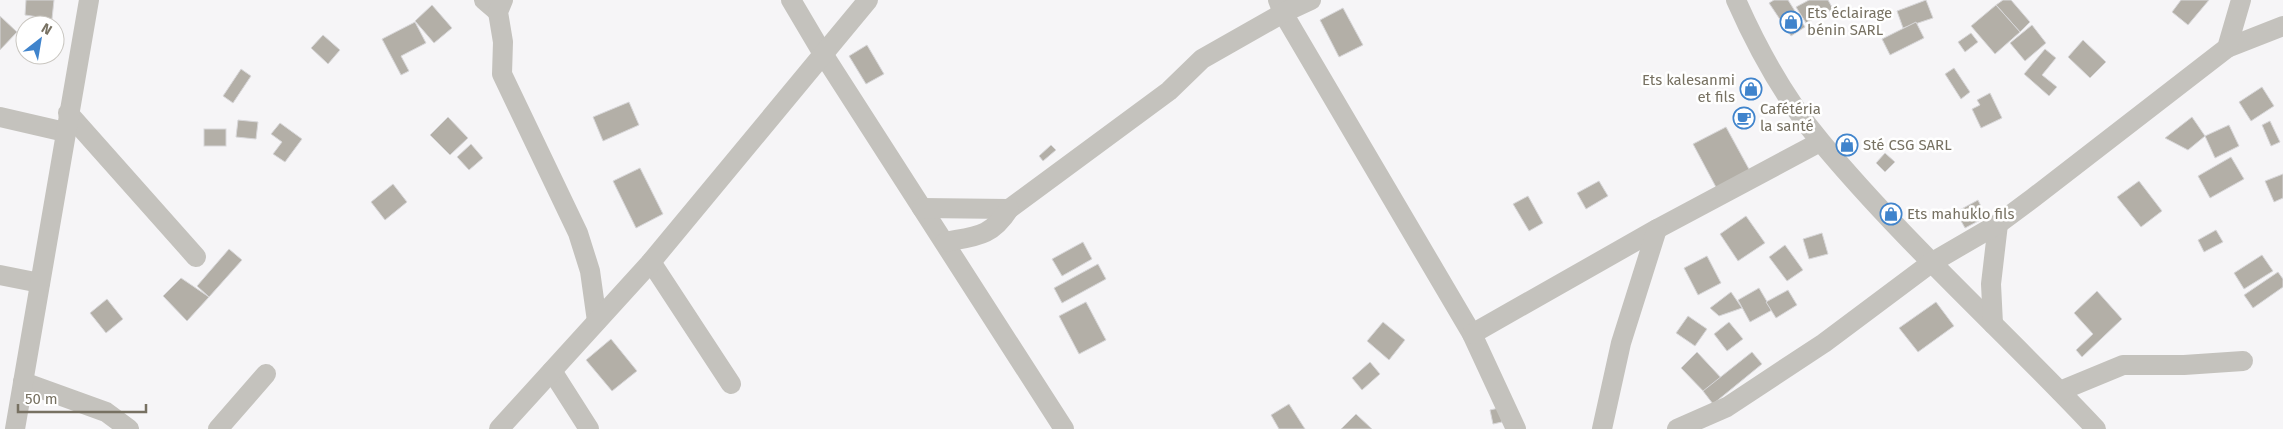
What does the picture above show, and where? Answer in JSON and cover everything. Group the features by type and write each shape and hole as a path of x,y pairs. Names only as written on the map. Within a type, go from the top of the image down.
{"street":[{"path":"15,429 89,0"},
{"path":"791,0 823,54 946,242 1064,429"},
{"path":"499,429 651,262 868,0"},
{"path":"946,242 982,235 999,224 1009,209 1169,91 1202,59 1280,6 1311,0"},
{"path":"1736,0 1774,75 1820,142 1931,263 2096,429"},
{"path":"2227,48 2241,0"},
{"path":"495,4 503,42 502,74 578,233 590,271 597,321"},
{"path":"1280,6 1472,334 1516,429"},
{"path":"1677,429 1727,407 1824,342 1931,263 1998,224 2227,48 2283,26"},
{"path":"0,117 67,122 196,257"},
{"path":"1472,334 1657,229 1820,142"},
{"path":"922,208 1009,209"},
{"path":"1993,324 1991,284 1998,224"},
{"path":"1602,429 1621,343 1657,229"},
{"path":"651,262 731,384"},
{"path":"0,275 40,283"},
{"path":"2060,391 2123,365 2184,365 2244,361"},
{"path":"552,371 589,429"},
{"path":"218,429 266,374"},
{"path":"23,382 106,412 129,429"}],"building":[{"path":"26,0 54,0 52,15 25,15"},
{"path":"1774,0 1788,0 1805,27 1791,36 1769,3"},
{"path":"1809,0 1828,0 1833,9 1806,23 1796,7"},
{"path":"1926,0 1933,18 1903,28 1897,11"},
{"path":"2003,0 2011,0 2030,22 2020,32 1996,5"},
{"path":"2181,0 2209,0 2188,25 2172,12"},
{"path":"432,5 452,28 434,43 415,21"},
{"path":"1996,5 2020,32 1995,54 1971,26"},
{"path":"1343,8 1363,45 1339,57 1320,20"},
{"path":"0,16 15,30 15,34 0,50"},
{"path":"415,22 426,43 401,56 409,71 401,75 382,39"},
{"path":"1916,22 1924,38 1890,55 1882,39"},
{"path":"2032,25 2046,43 2025,61 2010,43"},
{"path":"1971,33 1978,42 1965,52 1958,42"},
{"path":"323,35 340,50 328,64 311,48"},
{"path":"2083,40 2106,62 2090,78 2068,57"},
{"path":"867,45 884,74 866,84 849,56"},
{"path":"2045,49 2056,58 2042,75 2057,87 2049,96 2024,74"},
{"path":"1954,68 1970,92 1961,99 1945,74"},
{"path":"241,69 251,76 233,103 223,96"},
{"path":"2262,87 2274,106 2251,121 2239,102"},
{"path":"1990,93 2002,118 1981,128 1972,109 1980,105 1977,100"},
{"path":"629,102 639,125 603,141 593,117"},
{"path":"448,117 468,138 450,155 430,135"},
{"path":"2192,117 2205,136 2188,150 2165,138"},
{"path":"238,120 258,122 256,139 236,137"},
{"path":"2270,121 2280,142 2271,146 2262,125"},
{"path":"280,123 302,139 285,162 273,154 282,142 271,134"},
{"path":"2229,125 2239,146 2215,158 2205,136"},
{"path":"1726,127 1750,171 1717,189 1693,144"},
{"path":"204,129 226,129 226,146 204,146"},
{"path":"471,144 483,158 469,170 457,157"},
{"path":"1051,145 1056,150 1043,161 1039,156"},
{"path":"1885,153 1895,162 1885,172 1876,163"},
{"path":"2231,157 2244,179 2210,198 2198,176"},
{"path":"640,168 663,214 636,228 613,181"},
{"path":"2283,174 2283,198 2274,202 2265,181"},
{"path":"1599,181 1608,196 1586,209 1577,193"},
{"path":"2139,181 2162,211 2141,227 2117,197"},
{"path":"393,184 407,202 385,220 371,202"},
{"path":"1528,196 1543,223 1529,231 1513,204"},
{"path":"1978,200 1986,217 1965,228 1956,212"},
{"path":"1746,216 1765,243 1738,261 1720,234"},
{"path":"2216,230 2223,242 2204,252 2198,240"},
{"path":"1822,233 1828,254 1809,259 1803,239"},
{"path":"1083,242 1092,259 1062,276 1052,259"},
{"path":"1785,245 1803,270 1787,281 1769,257"},
{"path":"229,249 242,260 209,297 197,286"},
{"path":"2262,255 2273,271 2244,289 2234,273"},
{"path":"1707,256 1721,283 1698,295 1684,268"},
{"path":"1098,264 1106,279 1062,303 1054,288"},
{"path":"2278,272 2283,279 2283,287 2253,308 2244,295"},
{"path":"181,278 209,297 187,321 163,296"},
{"path":"1759,288 1772,310 1750,322 1738,300"},
{"path":"1788,290 1797,305 1776,318 1766,302"},
{"path":"2097,291 2122,319 2082,357 2076,350 2093,334 2074,313"},
{"path":"1731,292 1742,308 1719,316 1710,308"},
{"path":"107,299 123,319 106,333 90,313"},
{"path":"1086,302 1106,340 1079,354 1059,316"},
{"path":"1936,302 1954,326 1918,352 1899,328"},
{"path":"1688,316 1707,329 1695,346 1676,333"},
{"path":"1383,322 1405,340 1389,360 1367,341"},
{"path":"1729,322 1743,339 1727,351 1714,334"},
{"path":"611,339 637,371 612,391 586,360"},
{"path":"1697,352 1724,381 1708,396 1681,368"},
{"path":"1752,352 1762,364 1713,404 1703,391"},
{"path":"1370,362 1380,374 1362,390 1352,378"},
{"path":"1289,404 1305,429 1279,429 1271,415"},
{"path":"1499,408 1502,422 1493,424 1490,410"},
{"path":"1356,414 1372,429 1341,429"}],"place":[{"name":"Ets éclairage bénin SARL","path":"1791,22"},
{"name":"Ets kalesanmi et fils","path":"1751,89"},
{"name":"Cafétéria la santé","path":"1744,118"},
{"name":"Sté CSG SARL","path":"1847,145"},
{"name":"Ets mahuklo fils","path":"1891,214"}]}
